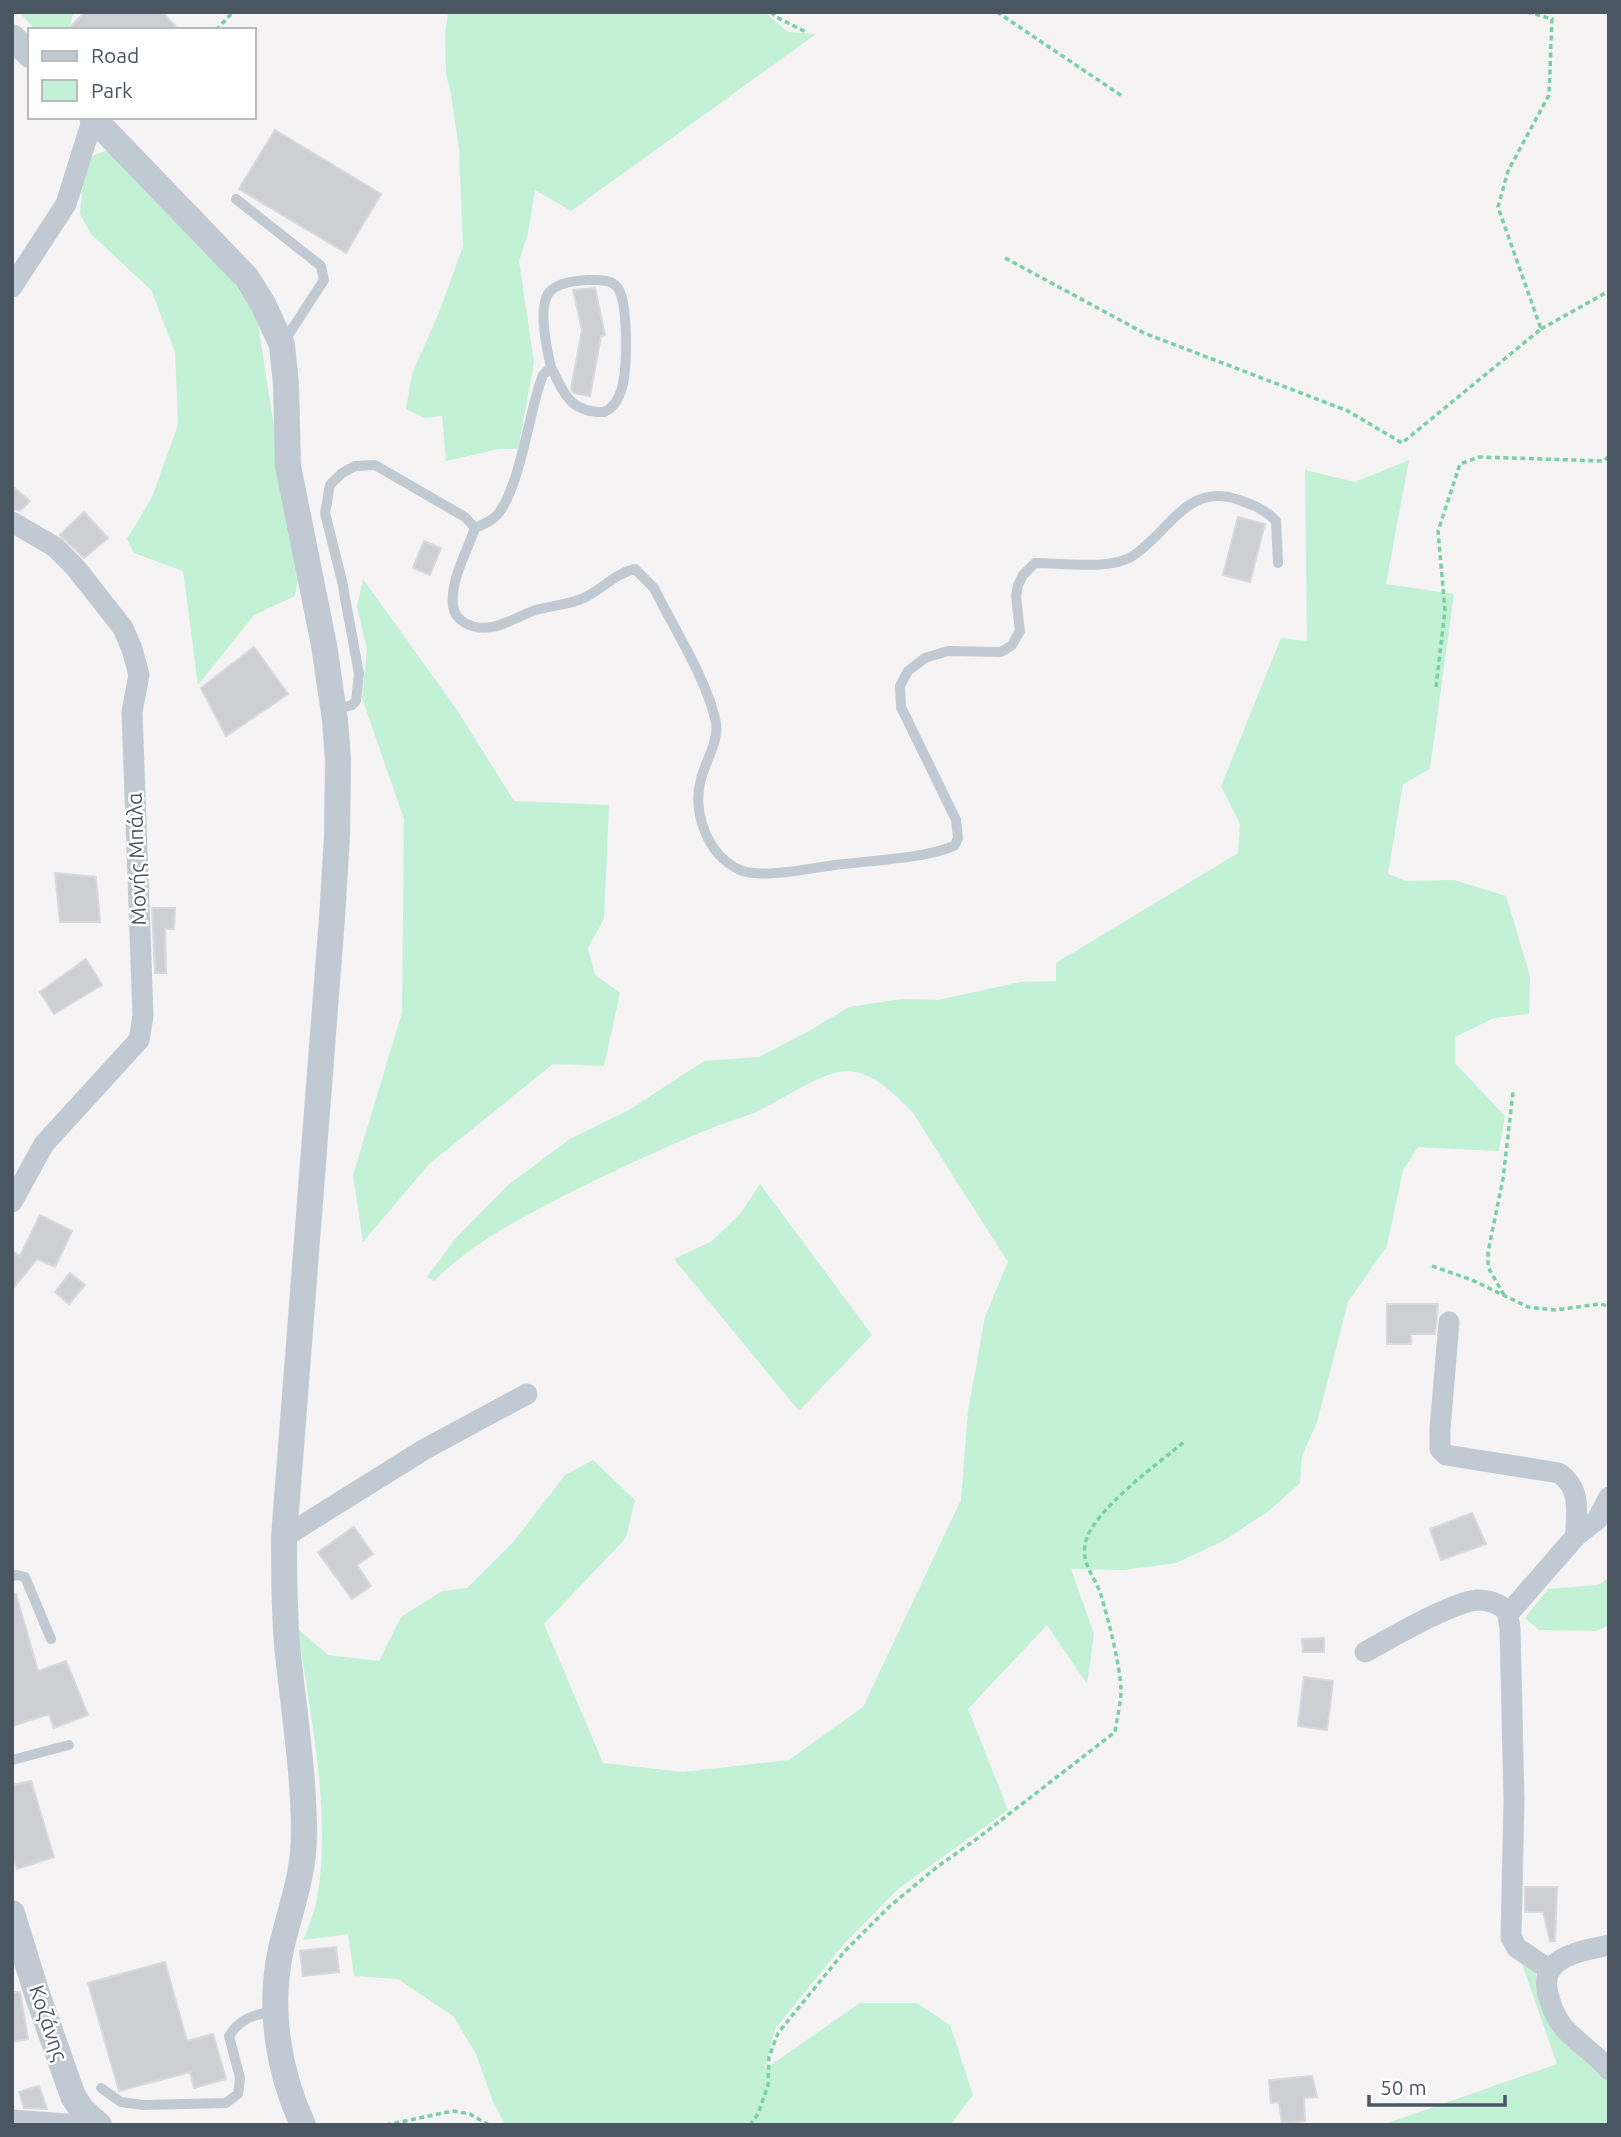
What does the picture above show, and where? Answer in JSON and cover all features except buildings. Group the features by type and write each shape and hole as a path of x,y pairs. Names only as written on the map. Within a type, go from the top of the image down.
{"street":[{"path":"12,37 28,53"},
{"path":"12,287 66,204 92,119"},
{"path":"93,119 247,278 263,304 282,345 288,466 324,645 334,710 338,789 332,918 284,1537 286,1632 302,1777 304,1840 299,1886 280,1958 275,2011 284,2071 292,2101 303,2125"},
{"name":"Μονής Μπάλα","path":"12,522 55,547 75,567 123,628 139,675 132,712 143,1016 139,1040 44,1144 12,1202"},
{"path":"1449,1322 1440,1449 1446,1455 1559,1473 1571,1481 1576,1492 1576,1536"},
{"path":"284,1537 425,1449 527,1394"},
{"path":"1508,1614 1576,1536 1597,1520 1609,1497"},
{"path":"1365,1651 1431,1618 1473,1601 1496,1604 1508,1614 1514,1800 1511,1937 1517,1948 1550,1970"},
{"name":"Κοζάνης","path":"12,1913 73,2096 82,2110 99,2125"},
{"path":"1609,1945 1567,1955 1550,1970 1546,1989 1558,2021 1609,2070"},
{"path":"12,2120 79,2125"}],"lane":[{"path":"236,200 321,266 324,280 282,345"},
{"path":"587,280 610,281 621,294 623,304 625,366 622,390 614,405 604,412 582,410 569,399 551,367 545,331 545,301 549,293 563,284 587,280"},
{"path":"551,367 538,386 519,463 504,506 491,521 475,528 460,566 453,600 457,617 468,625 488,628 503,625 533,611 579,600 623,572 635,569 644,576 654,588 709,696 717,726 700,780 699,804 704,835 723,857 741,870 775,873 925,853 956,845 956,820 901,707 900,686 908,671 925,658 948,651 1001,652 1012,645 1020,631 1016,596 1018,585 1023,575 1035,563 1111,564 1131,557 1191,503 1209,495 1229,496 1264,509 1276,521 1278,563"},
{"path":"334,710 352,705 356,701 359,674 342,581 325,513 330,485 342,472 355,466 375,465 465,517 475,528"},
{"path":"12,1576 25,1577 51,1639"},
{"path":"12,1760 69,1745"},
{"path":"101,2088 121,2102 143,2105 226,2103 238,2094 240,2078 229,2036 236,2024 250,2016 275,2011"}],"path":[{"path":"218,28 233,12"},
{"path":"771,12 776,18 806,32"},
{"path":"997,12 1122,96"},
{"path":"1528,12 1552,19 1549,95 1508,171 1498,207 1541,329"},
{"path":"1005,258 1144,332 1348,411 1402,443 1541,329 1608,294"},
{"path":"1436,687 1445,610 1438,531 1460,464 1479,457 1604,461 1609,457"},
{"path":"1504,1295 1488,1268 1503,1179 1513,1093"},
{"path":"1432,1266 1528,1307 1555,1310 1600,1304 1609,1306"},
{"path":"750,2125 758,2114 768,2085 769,2057 778,2033 844,1952 890,1906 937,1867 978,1839 1115,1732 1121,1689 1100,1592 1085,1564 1085,1543 1099,1516 1139,1478 1184,1443"},
{"path":"386,2125 453,2111 470,2113 489,2125"}],"green space":[{"path":"19,12 74,12 69,28 34,28"},
{"path":"448,12 760,12 766,13 788,32 816,34 571,211 535,190 528,233 519,261 534,363 518,449 499,449 446,461 442,416 425,418 406,409 412,374 440,310 463,246 459,149 446,74 445,35"},
{"path":"106,151 118,158 229,276 257,317 281,473 300,568 295,596 254,615 198,685 183,571 134,553 127,539 152,497 178,425 175,352 151,290 91,234 80,214 84,168 94,155"},
{"path":"1409,460 1386,584 1454,594 1430,769 1403,784 1388,874 1406,881 1454,880 1506,896 1530,976 1529,1014 1494,1018 1455,1037 1455,1063 1505,1116 1499,1151 1418,1147 1403,1170 1387,1246 1348,1302 1317,1422 1302,1456 1300,1483 1270,1510 1223,1541 1176,1563 1124,1570 1071,1569 1094,1634 1087,1684 1047,1625 968,1709 1008,1810 898,1889 843,1945 775,2029 765,2069 860,2003 917,2003 950,2025 973,2095 950,2125 505,2125 494,2104 476,2054 453,2016 398,1979 354,1976 348,1934 303,1940 316,1904 322,1837 318,1767 298,1629 328,1655 379,1661 401,1617 442,1591 467,1588 515,1540 565,1475 593,1460 635,1500 626,1538 544,1624 603,1763 683,1772 789,1760 863,1707 961,1500 968,1411 985,1317 1008,1262 913,1113 876,1080 858,1072 848,1071 814,1081 756,1112 685,1139 584,1186 497,1233 464,1255 434,1281 427,1277 456,1238 508,1185 570,1139 629,1110 704,1061 759,1057 849,1007 901,999 938,1000 1020,982 1056,981 1056,963 1238,853 1240,824 1221,786 1281,638 1307,641 1305,470 1355,482"},
{"path":"363,579 457,710 514,801 609,805 604,919 588,948 595,975 620,993 604,1066 553,1064 429,1164 363,1242 353,1175 402,1013 404,819 362,698 367,649 357,607"},
{"path":"760,1184 872,1335 799,1411 674,1259 712,1241 740,1214"},
{"path":"1609,1578 1609,1625 1597,1631 1539,1630 1525,1618 1548,1589 1598,1585"},
{"path":"1520,1958 1535,1971 1542,1995 1609,2077 1609,2125 1382,2125 1557,2064"}]}
